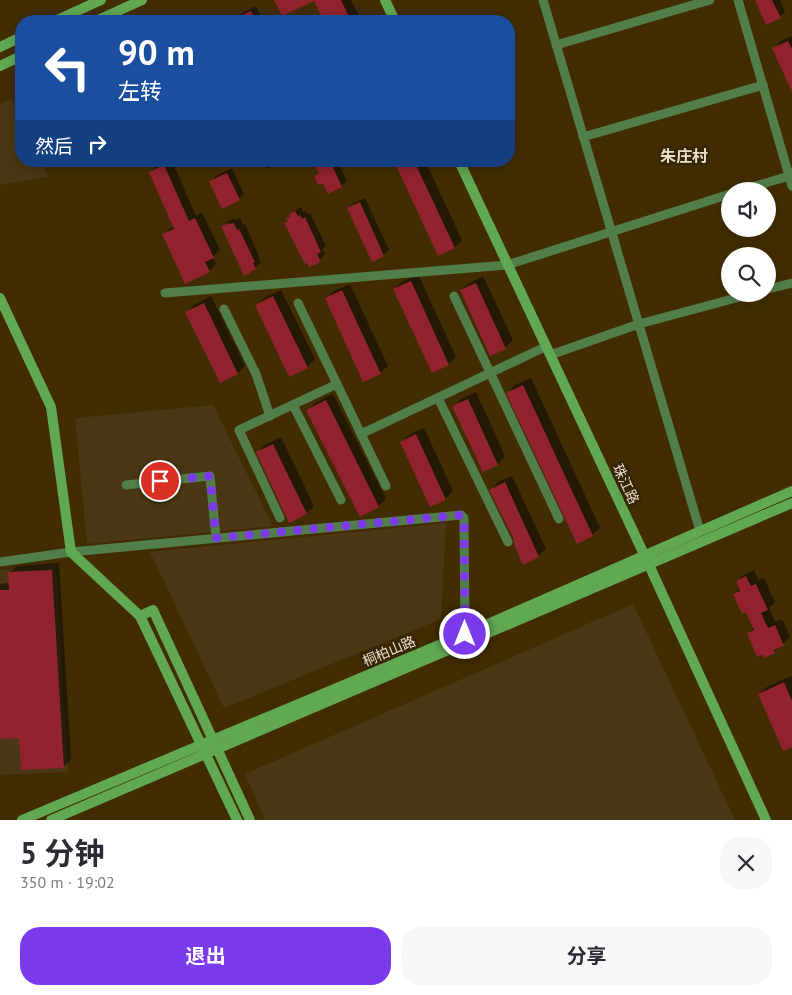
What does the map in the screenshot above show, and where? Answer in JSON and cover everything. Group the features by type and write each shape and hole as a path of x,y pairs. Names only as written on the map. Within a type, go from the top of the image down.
{"street":[{"path":"68,15 101,0"},
{"path":"109,15 142,0"},
{"path":"385,0 392,15"},
{"path":"542,0 700,531"},
{"path":"556,45 710,0"},
{"path":"738,0 792,186"},
{"path":"0,47 15,40"},
{"path":"0,66 15,59"},
{"path":"583,137 762,85"},
{"name":"珠江路","path":"462,167 647,560 766,820"},
{"path":"769,182 789,176"},
{"path":"165,293 507,265 721,197"},
{"path":"776,287 792,283"},
{"path":"454,296 559,519"},
{"path":"0,298 51,408 71,552 140,616 237,820"},
{"path":"361,434 490,372 548,351 722,302"},
{"path":"298,303 386,486"},
{"path":"224,309 256,374 270,416"},
{"path":"280,518 239,430 337,384"},
{"path":"438,398 508,542"},
{"path":"294,405 341,500"},
{"path":"126,485 210,476 216,538"},
{"name":"桐柏山路","path":"22,820 201,744 215,745 647,560 700,531 792,491"},
{"name":"桐柏山路","path":"51,820 206,754 215,745 465,634 792,503"},
{"path":"0,562 71,552 461,515 464,518 465,634"},
{"path":"140,616 153,610 250,820"}],"shaded area":[{"path":"11,99 15,107 15,167 44,167 48,177 0,185 0,104"},
{"path":"213,405 273,526 87,544 75,418"},
{"path":"446,523 441,619 224,708 150,552"},
{"path":"56,565 68,772 0,775 0,570"},
{"path":"633,604 735,820 265,820 245,774"}],"building":[{"path":"274,0 341,0 348,15 321,15 314,1 282,15"},
{"path":"755,0 772,0 781,18 766,25"},
{"path":"251,11 253,15 242,15"},
{"path":"788,41 792,49 792,92 772,48"},
{"path":"160,167 165,167 189,221 195,218 214,258 205,262 210,272 185,284 162,234 174,229 149,172"},
{"path":"316,167 333,167 342,187 328,194 323,183 318,185 314,176 319,174"},
{"path":"397,167 417,167 455,248 438,256"},
{"path":"227,173 240,200 222,209 209,181"},
{"path":"360,202 384,256 372,262 347,208"},
{"path":"295,211 302,219 305,217 321,252 317,254 320,260 319,263 309,267 307,263 305,264 284,223 288,221 286,218 290,217 289,214"},
{"path":"234,223 237,230 239,229 255,262 253,263 256,269 244,276 221,226"},
{"path":"411,281 449,365 432,373 393,289"},
{"path":"476,283 506,349 490,356 460,290"},
{"path":"342,290 381,374 363,382 325,298"},
{"path":"273,296 308,368 289,377 255,305"},
{"path":"204,303 238,374 220,383 185,312"},
{"path":"523,385 593,536 577,544 506,393"},
{"path":"468,399 498,465 483,472 452,406"},
{"path":"326,400 379,507 360,517 306,410"},
{"path":"416,434 446,500 430,507 400,442"},
{"path":"273,444 307,514 289,523 256,452"},
{"path":"505,482 539,557 523,565 514,544 514,539 489,490"},
{"path":"52,570 64,768 21,770 19,738 0,739 0,590 9,590 8,572"},
{"path":"746,576 751,586 756,584 768,610 761,613 768,628 775,625 784,646 774,650 775,653 764,658 762,654 757,657 747,633 754,630 746,612 742,614 733,594 740,591 736,581"},
{"path":"784,682 792,701 792,747 783,751 758,694"}],"district":[{"name":"朱庄村","path":"684,156"}],"route":[{"path":"160,481 210,476 216,538 461,515 464,518 465,634"}]}
